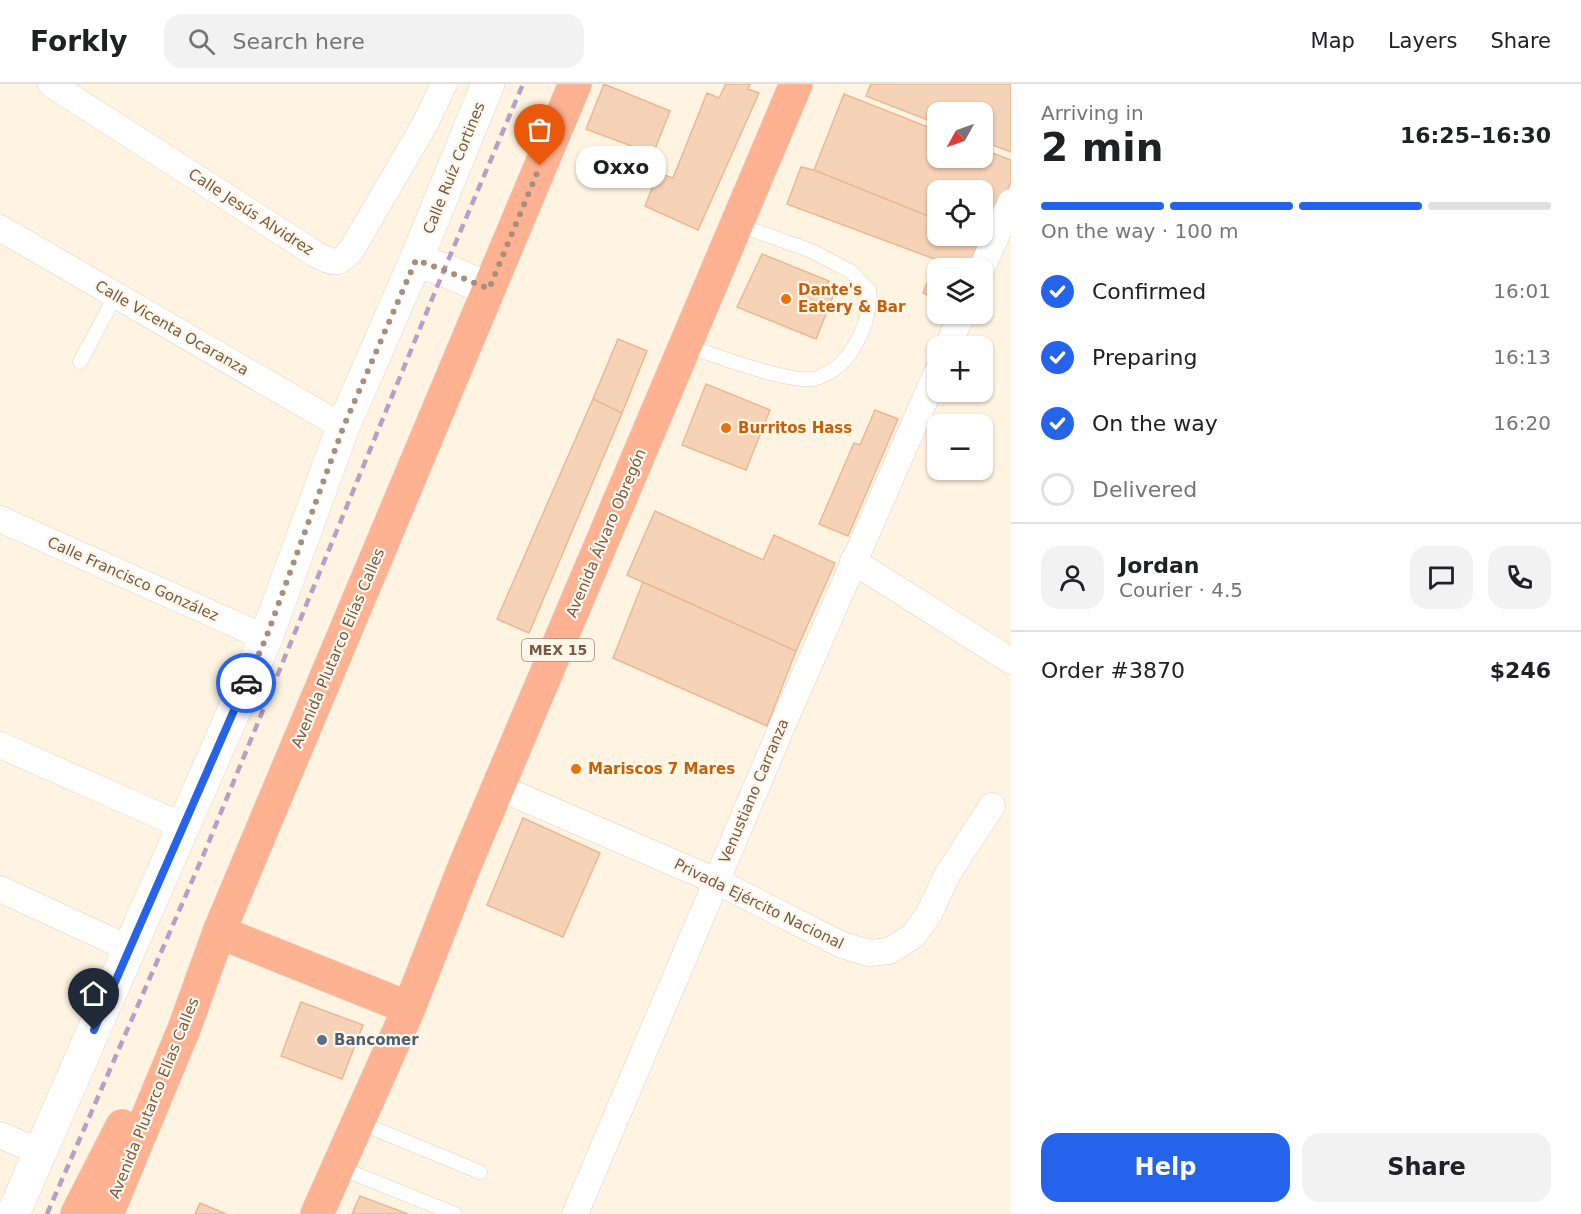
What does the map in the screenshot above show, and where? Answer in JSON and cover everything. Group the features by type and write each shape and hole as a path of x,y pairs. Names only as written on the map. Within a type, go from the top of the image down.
{"highway":[{"name":"Avenida Plutarco Elías Calles","path":"107,1214 184,1029 219,932 574,84"},
{"name":"Avenida Álvaro Obregón","path":"317,1214 409,1008 465,865 736,224 788,90"},
{"path":"219,932 409,1008"},
{"path":"77,1214 134,1102 170,1043 184,1029"}],"street":[{"name":"Calle Jesús Alvidrez","path":"51,84 317,255 329,262 338,262 345,259 352,249 425,124 444,84"},
{"name":"Calle Ruíz Cortines","path":"13,1214 266,638 343,428 416,260 488,84"},
{"path":"986,258 1011,202"},
{"name":"Calle Vicenta Ocaranza","path":"0,228 343,428"},
{"path":"416,260 489,289"},
{"name":"Venustiano Carranza","path":"575,1214 716,881 927,395"},
{"name":"Calle Francisco González","path":"0,519 266,638"},
{"path":"854,561 1011,661"},
{"path":"0,745 183,826"},
{"name":"Privada Ejército Nacional","path":"498,786 716,881 842,945 869,953 889,951 913,936 924,922 947,875 992,806"},
{"path":"0,889 130,949"},
{"path":"0,1135 40,1152"}],"lane":[{"path":"685,345 780,376 815,379 833,370 849,356 859,340 870,307 869,290 850,271 812,251 736,224"},
{"path":"80,362 116,295"},
{"path":"358,1122 480,1172"},
{"path":"338,1167 455,1214"}],"building":[{"path":"604,84 670,111 653,154 586,129"},
{"path":"726,84 750,84 748,89 759,93 698,230 645,206 658,173 673,178 707,93 719,98"},
{"path":"871,84 1011,84 1011,152 993,145 993,102 927,102 927,120 866,96"},
{"path":"844,94 927,127 927,168 993,168 993,153 1011,160 1011,182 993,223 993,180 927,180 927,216 814,170"},
{"path":"801,167 814,170 927,216 927,246 978,246 972,258 932,258 787,204"},
{"name":"Dante's Eatery & Bar","path":"762,254 829,281 826,287 835,291 816,339 737,307"},
{"path":"927,284 927,295 923,293"},
{"path":"618,339 647,351 622,413 593,399"},
{"name":"Burritos Hass","path":"706,384 770,410 746,470 682,445"},
{"path":"593,399 622,413 529,633 497,619"},
{"path":"875,410 898,419 848,536 819,524 854,443 860,445"},
{"path":"655,511 763,560 774,535 835,563 796,651 627,575"},
{"path":"643,582 796,651 767,726 613,658"},
{"path":"523,818 600,853 563,937 487,905"},
{"name":"Bancomer","path":"301,1002 363,1025 342,1079 281,1056"},
{"path":"360,1196 408,1214 352,1214"},
{"path":"200,1203 226,1214 195,1214"}],"railway":[{"path":"47,1214 203,856 523,84"}],"way so far":[{"path":"246,683 266,638 343,428 416,260 489,289 540,166"}],"place":[{"name":"Oxxo","path":"540,166"},
{"name":"Dante's Eatery & Bar","path":"786,299"},
{"name":"Burritos Hass","path":"726,428"},
{"name":"Mariscos 7 Mares","path":"576,769"},
{"name":"Bancomer","path":"322,1040"}],"route":[{"path":"94,1030 246,683"}]}
